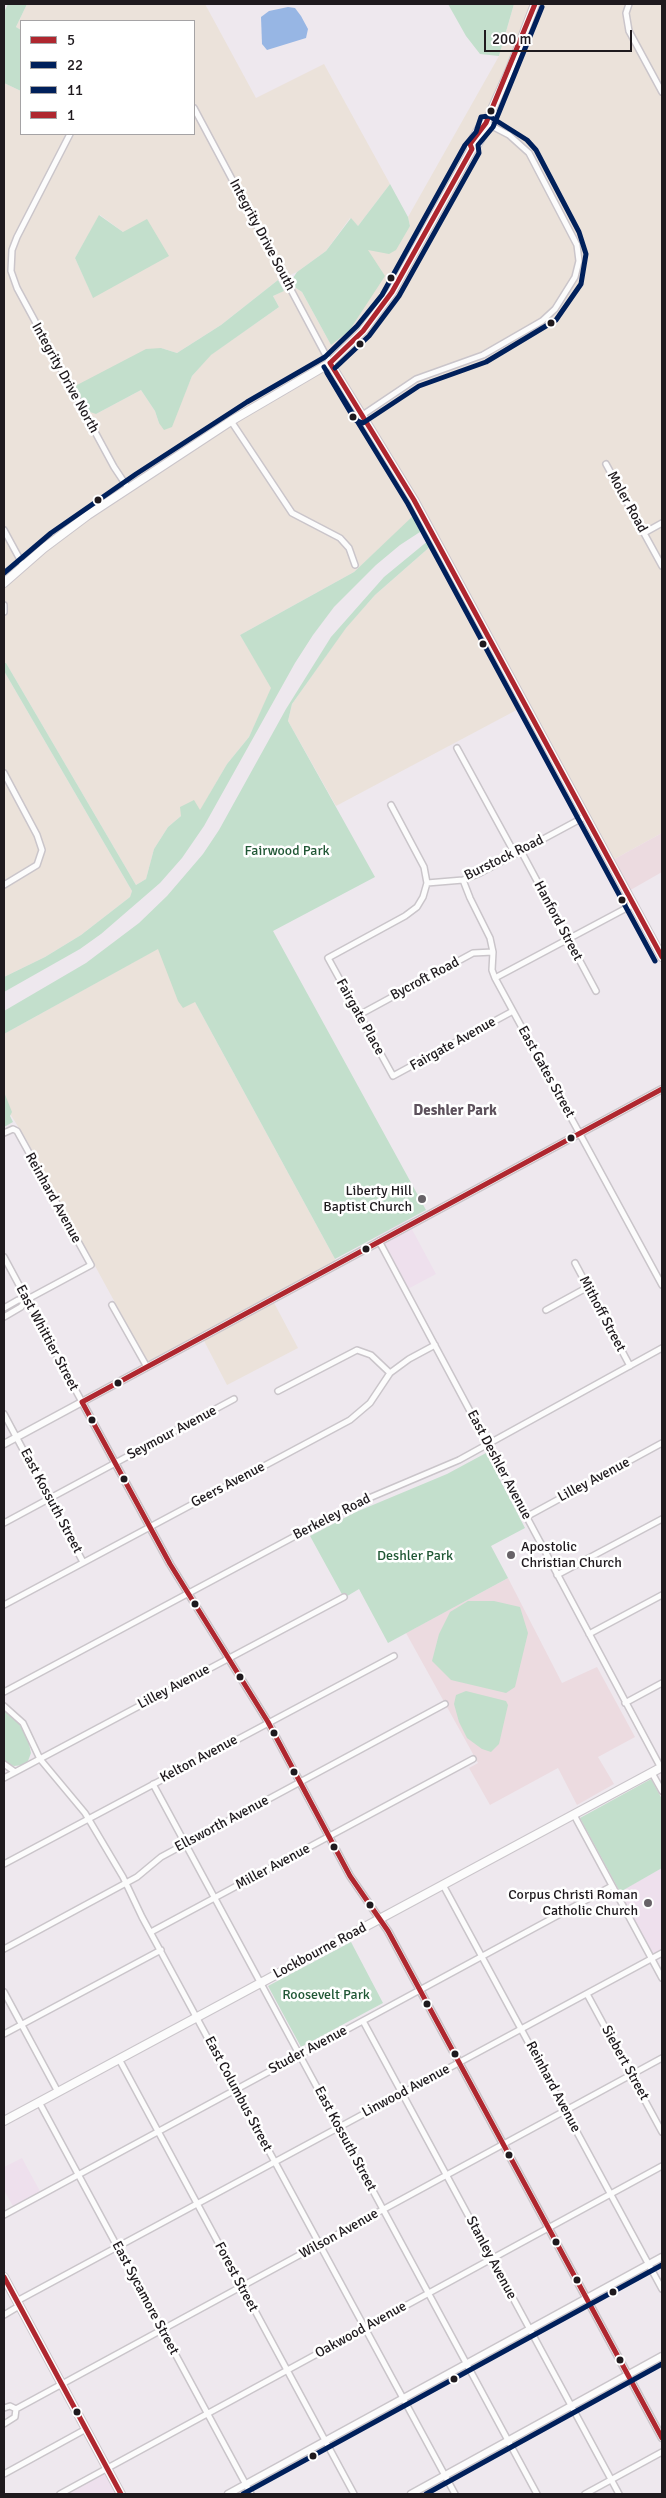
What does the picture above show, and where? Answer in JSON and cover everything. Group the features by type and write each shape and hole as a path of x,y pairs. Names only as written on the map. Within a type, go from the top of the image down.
{"main road":[{"path":"4,583 55,539 128,488 231,421 330,363 363,331 388,299 472,149 476,147 483,136 486,130 485,125 535,4"},
{"path":"330,363 414,500 662,957"},
{"name":"Lockbourne Road","path":"4,2121 661,1767"},
{"path":"4,2277 121,2494"}],"street":[{"path":"630,4 626,13 629,31 662,92"},
{"name":"Integrity Drive South","path":"195,110 330,363"},
{"path":"361,416 416,379 483,355 538,324 555,309 576,277 579,261 577,245 528,153 509,135 485,125"},
{"name":"Integrity Drive North","path":"69,135 12,250 10,264 14,283 114,467 128,488"},
{"path":"231,421 292,513 340,538 349,548 355,565"},
{"name":"Moler Road","path":"606,464 662,566"},
{"path":"644,533 662,523"},
{"path":"4,530 23,565"},
{"path":"4,605 4,612"},
{"path":"457,748 515,854"},
{"path":"4,773 37,835 42,850 37,865 4,884"},
{"path":"391,805 422,862 427,883"},
{"name":"Burstock Road","path":"427,883 463,880 586,816"},
{"name":"Hanford Street","path":"521,851 596,991"},
{"name":"East Gates Street","path":"463,880 490,938 493,952 492,970 495,978 662,1285"},
{"name":"Fairgate Place","path":"393,1076 328,958 412,912 423,897 427,883"},
{"path":"495,978 634,904"},
{"name":"Bycroft Road","path":"359,1015 473,953 493,952"},
{"name":"Fairgate Avenue","path":"393,1076 513,1011"},
{"path":"4,1444 662,1089"},
{"name":"Reinhard Avenue","path":"4,1133 13,1129 16,1131 91,1265 26,1300"},
{"name":"East Deshler Avenue","path":"380,1242 625,1703 661,1767"},
{"name":"East Whittier Street","path":"4,1257 149,1527 187,1593 268,1722 350,1876 380,1918 662,2438"},
{"name":"Mithoff Street","path":"575,1263 630,1366"},
{"path":"546,1310 588,1287"},
{"path":"4,1308 18,1300 26,1300 22,1307 4,1317"},
{"path":"112,1305 147,1367"},
{"name":"Geers Avenue","path":"4,1605 350,1420 370,1403 390,1373 409,1359 435,1345"},
{"name":"Berkeley Road","path":"4,1692 361,1501 435,1471 487,1444 662,1348"},
{"path":"278,1391 357,1350 365,1350 390,1373"},
{"name":"Seymour Avenue","path":"4,1523 234,1399"},
{"name":"East Kossuth Street","path":"4,1414 83,1562"},
{"name":"Lilley Avenue","path":"526,1517 662,1443"},
{"path":"557,1575 662,1519"},
{"path":"589,1634 662,1595"},
{"name":"Lilley Avenue","path":"4,1778 344,1597"},
{"name":"Kelton Avenue","path":"4,1864 394,1656"},
{"path":"625,1703 662,1683"},
{"name":"Ellsworth Avenue","path":"4,1949 126,1883 141,1874 161,1856 445,1704"},
{"name":"East Columbus Street","path":"4,1706 23,1723 40,1759 88,1818 126,1883 455,2494"},
{"name":"Miller Avenue","path":"151,1932 473,1759"},
{"path":"4,1764 15,1772"},
{"path":"652,1772 662,1791"},
{"name":"East Kossuth Street","path":"153,1784 537,2494"},
{"path":"574,1815 662,1978"},
{"name":"Reinhard Avenue","path":"443,1885 662,2289"},
{"name":"Studer Avenue","path":"4,2215 612,1886"},
{"path":"4,2034 161,1950"},
{"name":"Linwood Avenue","path":"4,2314 18,2303 117,2246 662,1952"},
{"path":"4,1992 58,2092"},
{"name":"Siebert Street","path":"586,1994 662,2132"},
{"name":"Stanley Avenue","path":"363,2021 619,2494"},
{"name":"Wilson Avenue","path":"4,2424 15,2417 16,2409 662,2058"},
{"name":"Forest Street","path":"119,2059 354,2494"},
{"name":"East Sycamore Street","path":"39,2102 252,2494"},
{"name":"Oakwood Avenue","path":"60,2494 662,2166"},
{"path":"228,2494 662,2257"},
{"path":"411,2494 662,2356"},
{"path":"4,2408 10,2406 16,2409"},
{"path":"4,2474 86,2430"},
{"path":"585,2494 662,2452"}],"shaded area":[{"path":"27,4 205,4 256,98 324,64 390,184 358,226 350,218 326,251 297,272 278,280 221,325 177,353 161,348 96,414 141,390 155,411 159,423 182,400 192,376 210,355 279,307 273,296 293,286 302,292 331,345 368,250 410,226 408,217 499,56 514,4 662,4 662,833 611,861 526,705 336,806 288,721 292,704 346,627 375,595 432,545 415,515 354,572 240,635 272,688 249,737 227,764 200,811 181,816 168,827 154,849 146,879 136,885 6,663 4,663 4,83 20,91 20,135 195,135 195,20 20,20 20,29 16,27","holes":["100,215 123,232 93,297 75,258"]},
{"path":"4,671 132,891 130,897 81,935 45,957 4,977"},
{"path":"662,833 662,872 627,892 611,861"},
{"path":"164,945 335,1259 334,1266 272,1299 298,1348 227,1385 202,1337 149,1365 27,1141 4,1104 4,1034"},
{"path":"407,1220 436,1274 404,1291 376,1237"},
{"path":"508,1578 562,1683 597,1667 635,1737 598,1757 614,1784 577,1805 558,1768 490,1805 469,1768 478,1763 406,1633"},
{"path":"662,1868 662,1952 651,1958 616,1893"},
{"path":"22,2158 42,2195 15,2210 4,2190 4,2167"},
{"path":"107,2469 121,2494 72,2494 69,2490"}],"green space":[{"path":"8,4 27,4 16,27 20,29 20,91 4,83 4,12"},
{"path":"448,4 514,4 499,56 480,54 466,36"},
{"path":"390,184 408,217 410,226 396,250 389,254 368,250 385,276 349,331 331,345 302,292 293,286 291,281 297,272 326,251 351,218 358,226"},
{"path":"99,215 123,232 147,219 169,256 93,298 75,258"},
{"path":"278,280 284,291 273,296 279,307 211,355 192,376 172,427 164,430 159,423 155,411 141,390 96,414 87,411 74,389 77,385 146,349 161,348 177,353 221,325"},
{"path":"415,514 423,530 400,545 376,565 334,607 313,635 295,663 204,826 182,858 160,883 101,934 80,949 4,992 4,977 45,957 81,935 130,897 132,891 4,671 4,663 6,663 136,885 146,879 154,849 168,827 181,816 180,807 194,800 200,810 227,764 249,737 271,688 240,635 354,572"},
{"name":"Fairwood Park","path":"429,540 432,545 375,595 346,628 292,704 288,721 375,877 273,931 426,1210 335,1259 195,1002 183,1008 178,1001 158,949 4,1034 4,1011 86,963 139,923 167,896 203,854 219,830 286,709 331,637 384,577"},
{"path":"4,1092 12,1112 10,1116 13,1122 4,1127"},
{"name":"Deshler Park","path":"486,1453 525,1528 491,1546 508,1578 388,1643 359,1589 344,1598 310,1536 356,1512 447,1474"},
{"path":"468,1601 494,1601 520,1607 528,1633 515,1687 506,1693 451,1680 432,1661 439,1634 450,1612"},
{"path":"466,1691 506,1701 508,1705 499,1744 491,1752 482,1749 467,1738 459,1722 454,1704 456,1695"},
{"path":"4,1710 18,1722 28,1739 31,1753 28,1761 23,1765 14,1766 4,1762"},
{"path":"651,1779 662,1799 662,1868 620,1892 580,1818"},
{"name":"Roosevelt Park","path":"351,1942 383,2003 301,2047 268,1986"}],"water":[{"path":"288,7 295,8 301,16 308,29 306,38 267,50 262,44 261,17 269,11"}],"transit line":[{"name":"5","path":"330,363 363,331 392,292 472,149 470,144 486,123 535,4"},
{"name":"22","path":"335,368 369,336 399,296 479,153 478,145 493,127 542,7"},
{"name":"11","path":"4,573 51,533 136,474 247,402 325,357 357,326 382,295 465,145 476,132 481,117 489,116 527,140 536,150 579,232 586,254 581,284 556,320 486,362 419,386 363,423 355,420 327,373"},
{"name":"5","path":"330,363 414,500 662,957"},
{"name":"22","path":"324,367 408,504 655,961"},
{"name":"5","path":"82,1402 662,1089"},
{"name":"5","path":"82,1402 170,1564 268,1722 350,1876 388,1931 662,2438"},
{"name":"22","path":"243,2494 662,2265"},
{"name":"1","path":"4,2277 121,2494"},
{"name":"22","path":"426,2494 662,2364"}],"place":[{"name":"Liberty Hill Baptist Church","path":"422,1199"},
{"name":"Apostolic Christian Church","path":"511,1555"},
{"name":"Corpus Christi Roman Catholic Church","path":"648,1903"}],"district":[{"name":"Deshler Park","path":"455,1111"}]}
